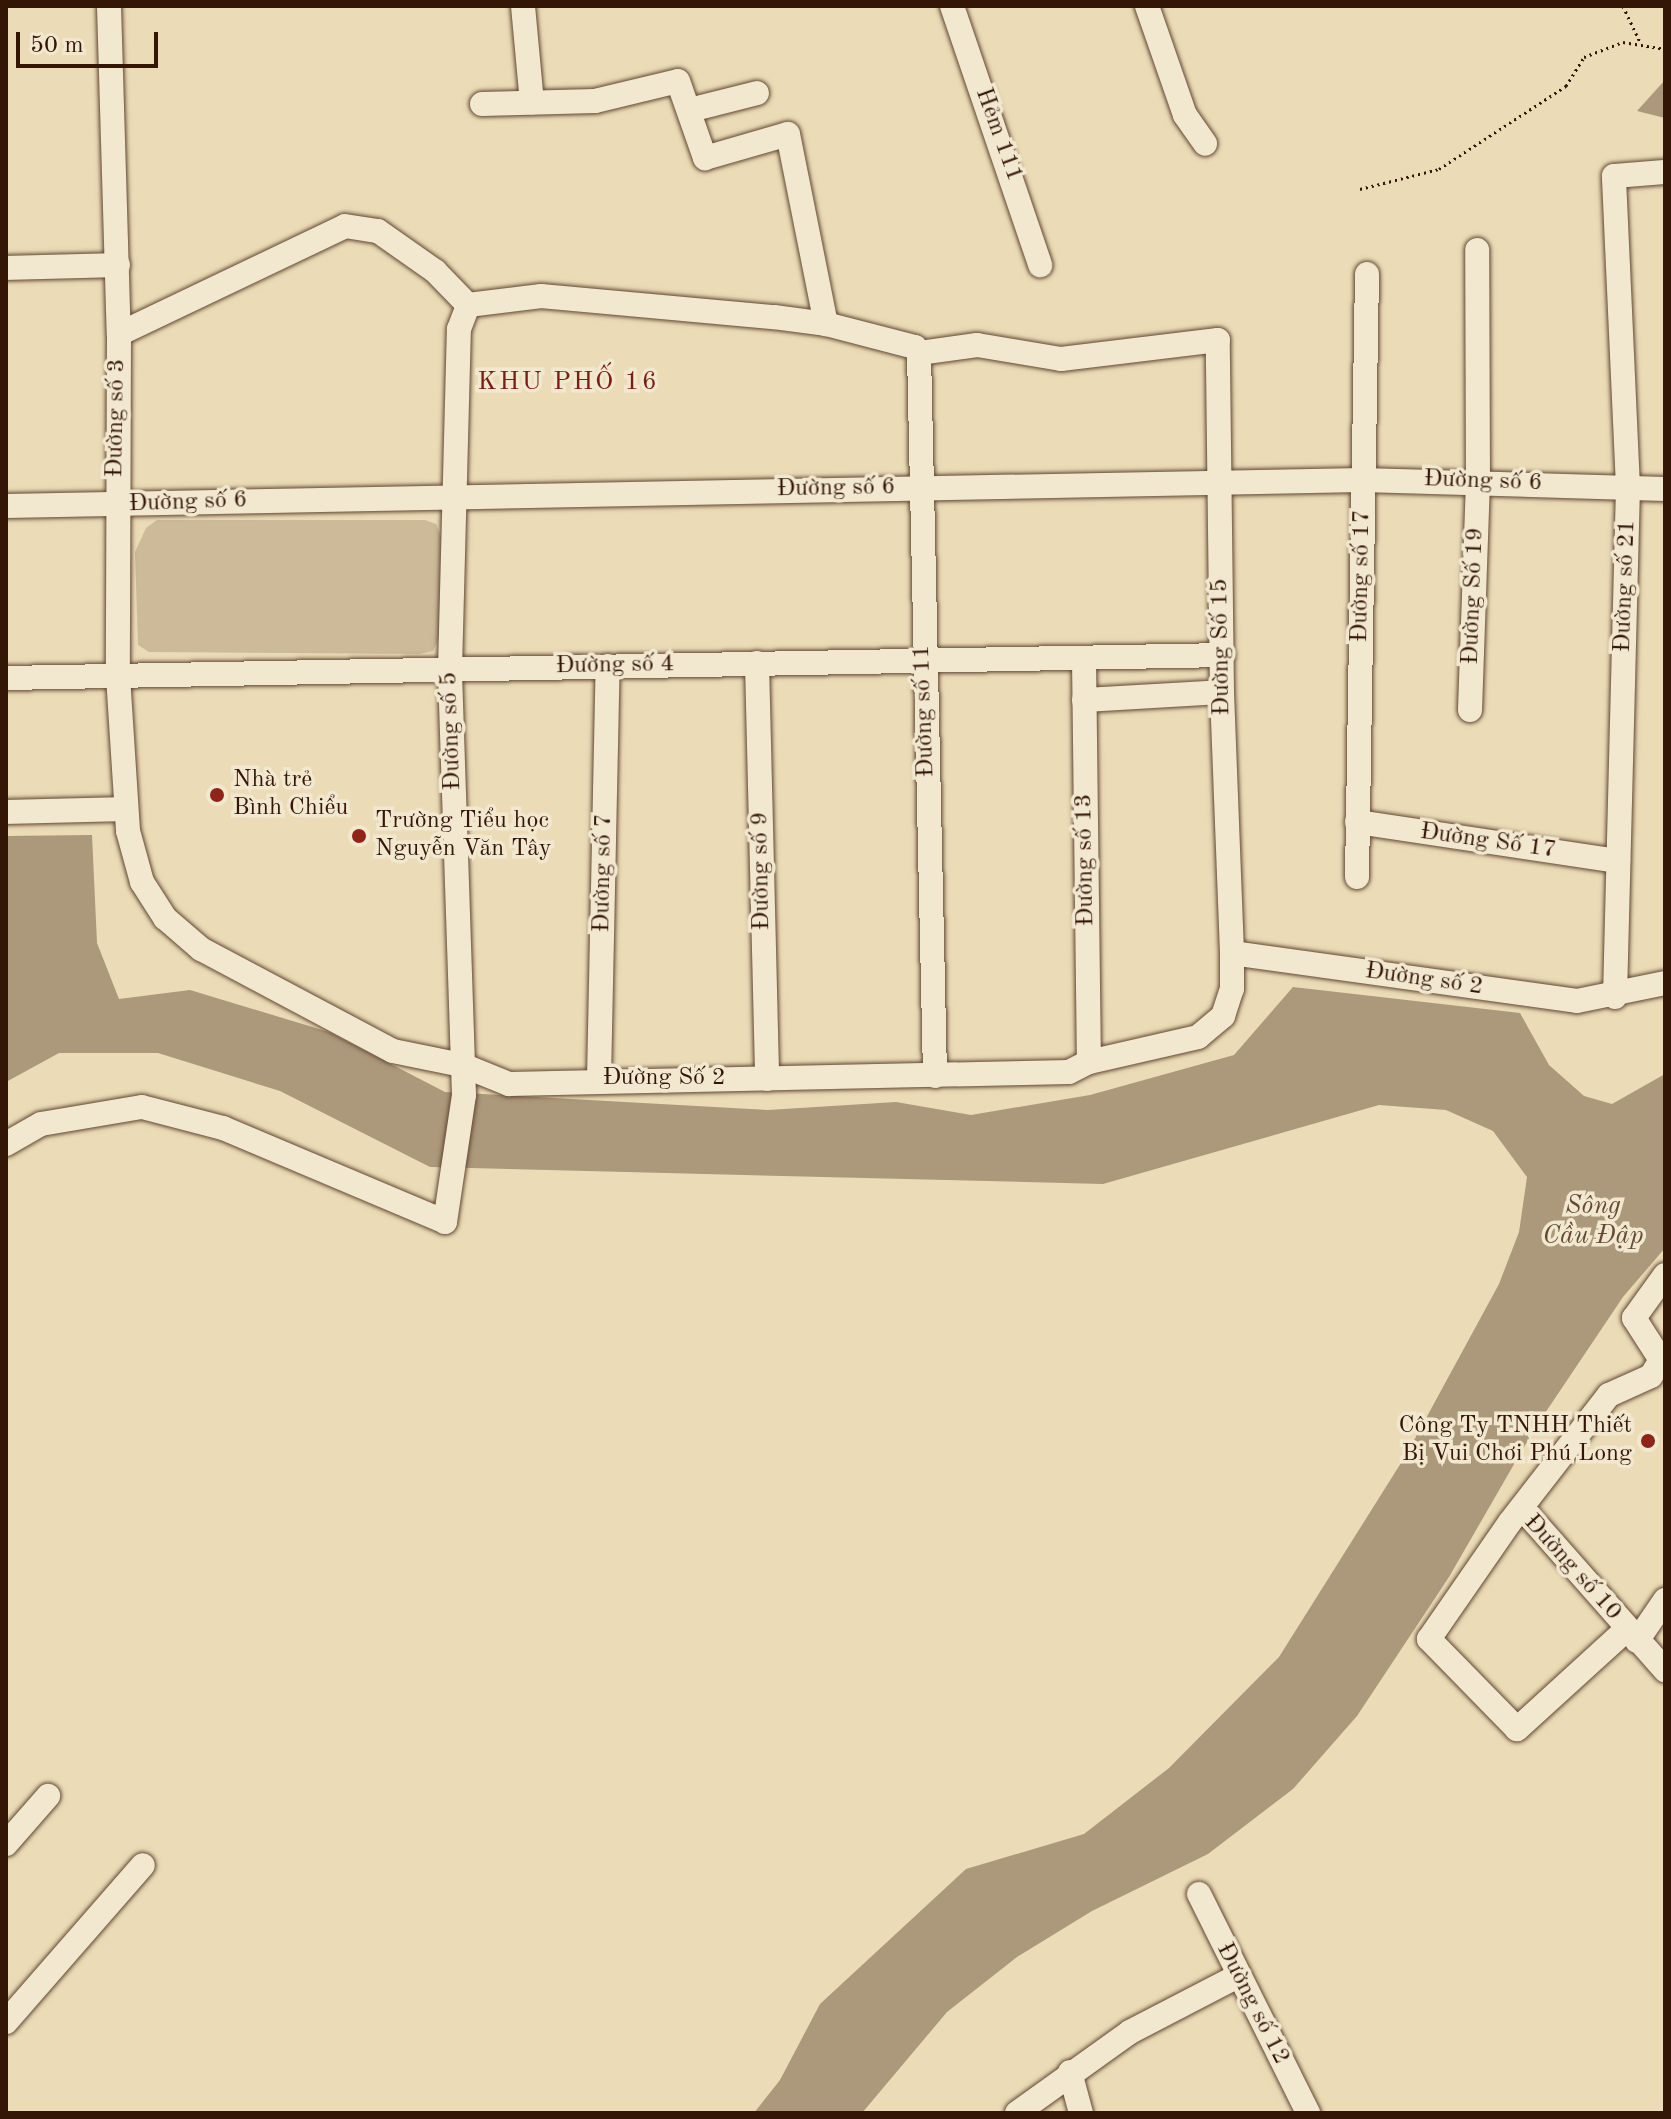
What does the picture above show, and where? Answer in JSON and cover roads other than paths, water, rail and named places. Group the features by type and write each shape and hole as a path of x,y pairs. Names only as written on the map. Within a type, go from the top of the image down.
{"street":[{"name":"Đường số 3","path":"109,6 119,334 115,506 118,676 127,820"},
{"path":"523,6 532,103"},
{"name":"Hẻm 111","path":"952,6 1040,265"},
{"path":"1147,6 1185,115 1205,144"},
{"path":"482,104 595,101 678,81 705,158 788,134 826,324"},
{"path":"690,110 757,93"},
{"name":"Đường số 21","path":"1615,997 1628,487 1614,176 1665,172"},
{"path":"119,334 345,226 378,231 435,271 468,305 541,296 826,324 917,350"},
{"name":"Đường Số 19","path":"1470,710 1478,481 1477,250"},
{"path":"6,268 118,265"},
{"name":"Đường số 17","path":"1357,877 1367,274"},
{"name":"Đường số 5","path":"6,1144 41,1124 142,1107 223,1128 445,1222 464,1095 450,669 459,329 468,305"},
{"name":"Đường Số 15","path":"917,350 977,345 1061,359 1218,340 1222,692 1232,953"},
{"name":"Đường số 11","path":"917,350 935,1076"},
{"name":"Đường số 6","path":"6,506 115,506 453,494 1363,480 1478,481 1665,489"},
{"name":"Đường số 4","path":"6,678 1223,655"},
{"name":"Đường số 13","path":"1084,658 1089,1062"},
{"name":"Đường số 9","path":"757,663 767,1079"},
{"name":"Đường số 7","path":"599,1079 608,666"},
{"path":"1084,700 1222,692"},
{"path":"6,812 127,820"},
{"name":"Đường Số 2","path":"127,820 142,882 165,918 201,949 393,1051 462,1065 509,1084 599,1079 767,1079 1069,1072 1089,1062 1198,1037 1223,1016 1232,989 1232,953"},
{"name":"Đường Số 17","path":"1357,822 1618,861"},
{"name":"Đường số 2","path":"1232,953 1577,1001 1615,997 1665,983"},
{"path":"1523,1509 1609,1395 1658,1382 1661,1360 1634,1318 1665,1275"},
{"name":"Đường số 10","path":"1632,1635 1517,1729 1429,1639 1523,1509 1665,1670"},
{"path":"1632,1635 1665,1600"},
{"path":"6,1844 48,1796"},
{"path":"6,2022 143,1865"},
{"name":"Đường số 12","path":"1199,1894 1236,1977 1308,2113"},
{"path":"1017,2113 1070,2072 1130,2032 1236,1977"},
{"path":"1070,2072 1081,2113"}],"water":[{"path":"1665,80 1665,118 1637,111"},
{"name":"Sông Cầu Đập","path":"92,835 97,943 119,999 190,990 329,1032 445,1092 768,1110 896,1102 971,1115 1090,1095 1234,1055 1293,987 1520,1013 1549,1065 1584,1096 1612,1104 1665,1074 1665,1248 1623,1297 1535,1428 1449,1577 1357,1716 1293,1789 1208,1854 1092,1911 1017,1957 947,2012 862,2113 754,2113 780,2080 820,2004 966,1869 1084,1834 1169,1768 1279,1657 1406,1455 1499,1284 1519,1232 1527,1177 1493,1131 1446,1110 1379,1105 1103,1184 430,1167 280,1091 158,1053 59,1053 6,1082 6,836"}],"place":[{"name":"Nhà trẻ Bình Chiểu","path":"217,795"},
{"name":"Trường Tiểu học Nguyễn Văn Tây","path":"359,836"},
{"name":"Công Ty TNHH Thiết Bị Vui Chơi Phú Long","path":"1648,1441"}],"district":[{"name":"KHU PHỐ 16","path":"568,383"}]}
